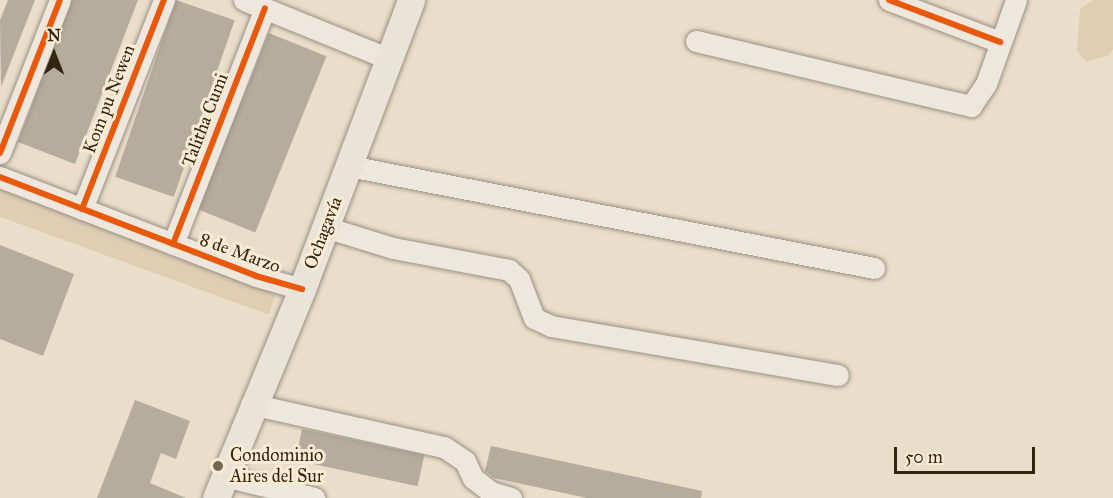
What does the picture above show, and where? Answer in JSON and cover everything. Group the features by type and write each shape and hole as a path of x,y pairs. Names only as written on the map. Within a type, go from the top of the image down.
{"main road":[{"path":"220,487 381,56 392,0"},
{"name":"Ochagavía","path":"293,287 326,227 349,166 381,56 411,0"}],"street":[{"path":"0,153 60,0"},
{"name":"Kom pu Newen","path":"82,209 164,0"},
{"path":"244,0 381,56"},
{"path":"889,0 1000,42"},
{"path":"696,41 971,106 986,84 1016,0"},
{"name":"Talitha Cumi","path":"173,244 265,8"},
{"path":"349,166 874,268"},
{"name":"8 de Marzo","path":"0,177 173,244 293,287"},
{"path":"326,227 393,248 508,270 519,279 534,318 551,326 838,375"},
{"path":"251,404 444,447 465,461 473,478 491,492 511,498"},
{"path":"220,487 314,498"}],"shaded area":[{"path":"1093,0 1113,0 1113,49 1109,55 1087,62 1077,51 1080,9"},
{"path":"0,187 278,288 269,315 0,217"}],"building":[{"path":"8,0 35,0 1,87 0,20"},
{"path":"72,0 138,0 75,164 18,142"},
{"path":"176,0 235,20 174,197 115,177"},
{"path":"269,33 326,56 255,232 198,209"},
{"path":"0,245 74,274 43,356 0,339"},
{"path":"135,400 190,421 176,459 161,453 150,483 186,498 97,498"},
{"path":"302,429 424,455 418,486 295,460"},
{"path":"491,446 702,491 701,498 587,498 494,478 485,471"}],"cycle path":[{"path":"0,153 60,0"},
{"path":"82,209 164,0"},
{"path":"889,0 1000,42"},
{"path":"173,244 265,8"},
{"path":"0,177 256,276 302,289"}],"place":[{"name":"Condominio Aires del Sur","path":"218,466"}]}
